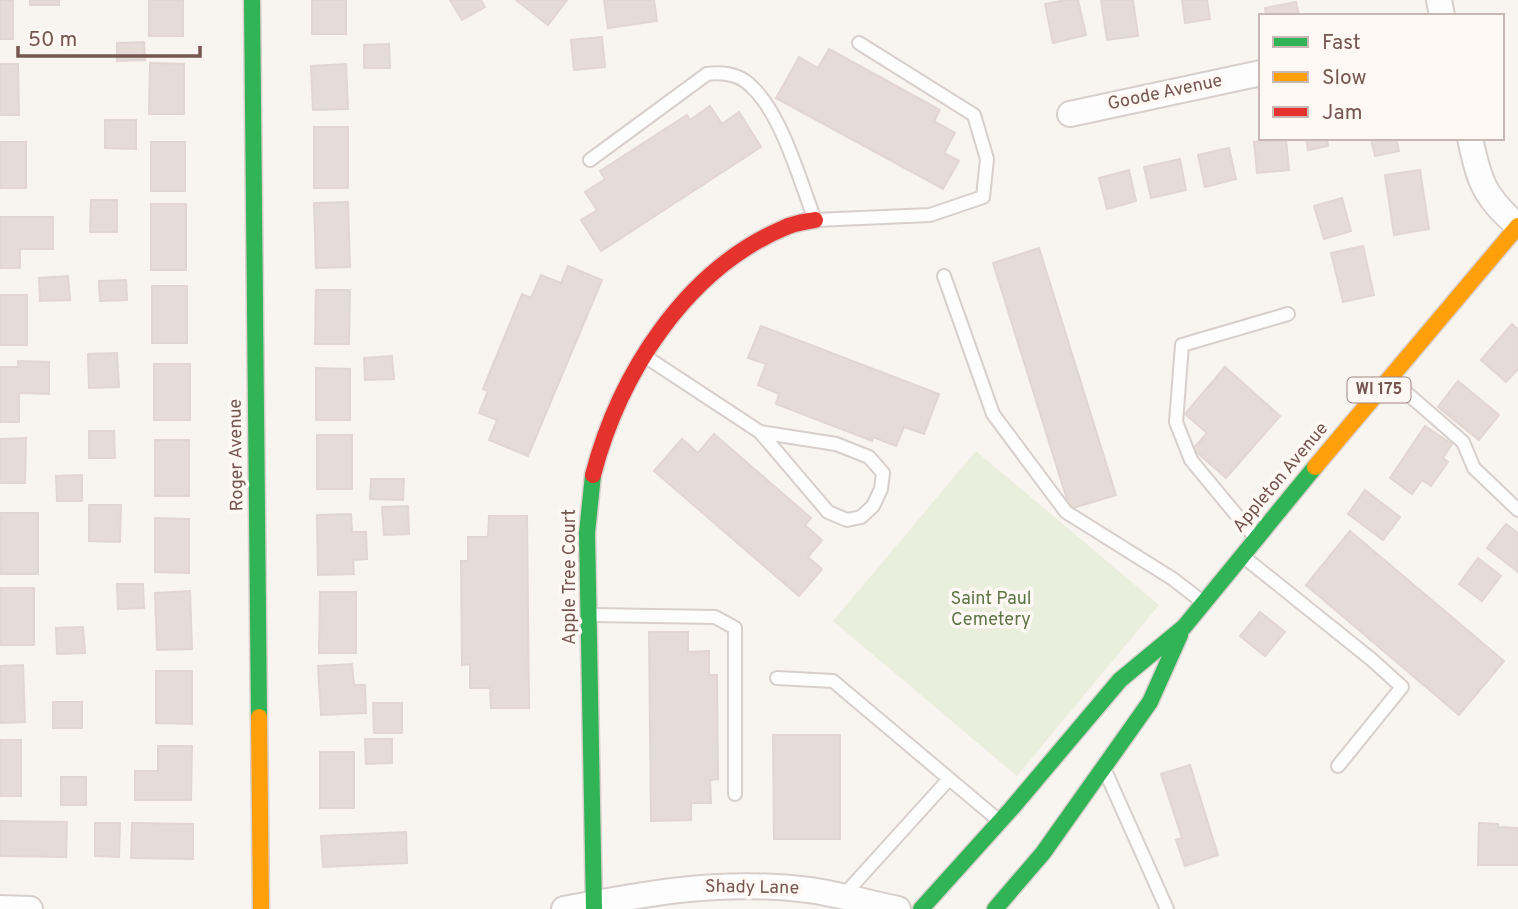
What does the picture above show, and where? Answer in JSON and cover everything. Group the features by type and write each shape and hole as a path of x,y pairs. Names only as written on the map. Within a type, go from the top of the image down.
{"street":[{"name":"Roger Avenue","path":"252,0 261,909"},
{"name":"Goode Avenue","path":"1070,114 1259,72"},
{"path":"1470,140 1485,192 1498,209 1518,226"},
{"name":"Apple Tree Court","path":"594,906 587,533 591,487 612,416 643,354 679,306 740,254 780,229 815,220"},
{"name":"Appleton Avenue","path":"921,909 1121,680 1184,627 1255,538 1518,226"},
{"name":"Appleton Avenue","path":"995,909 1043,853 1150,702 1184,627"},
{"name":"Shady Lane","path":"564,909 594,906 680,888 730,884 808,890 898,909"},
{"path":"0,908 30,909"}],"lane":[{"path":"590,160 707,74 726,72 751,85 772,113 815,220 930,215 983,198 987,159 974,115 859,43"},
{"path":"944,276 993,414 1066,512 1173,579 1203,603"},
{"path":"1255,538 1191,460 1176,422 1182,345 1288,314"},
{"path":"643,354 760,432 828,512 847,520 861,517 873,506 881,489 883,473 869,457 836,444 760,432"},
{"path":"1390,378 1463,442 1474,468 1518,510"},
{"path":"1242,556 1402,687 1338,766"},
{"path":"589,615 715,617 735,628 735,794"},
{"path":"777,678 833,681 1000,821"},
{"path":"1104,767 1167,909"},
{"path":"843,897 949,779"}],"green space":[{"name":"Saint Paul Cemetery","path":"976,451 1159,605 1017,776 833,621"}],"building":[{"path":"0,0 13,0 13,39 0,39"},
{"path":"30,0 59,0 59,5 30,5"},
{"path":"149,0 183,0 183,36 149,36"},
{"path":"312,0 346,0 346,34 312,34"},
{"path":"450,0 481,0 485,7 462,20"},
{"path":"516,0 567,0 548,25"},
{"path":"604,0 654,0 657,21 608,28"},
{"path":"1078,0 1086,35 1053,43 1045,4"},
{"path":"1101,0 1133,0 1138,36 1107,40"},
{"path":"1182,0 1207,0 1210,19 1185,23"},
{"path":"1296,2 1299,14 1266,14 1265,8"},
{"path":"602,37 605,67 574,70 571,40"},
{"path":"144,42 145,60 117,61 117,43"},
{"path":"389,44 390,68 364,68 364,45"},
{"path":"829,49 940,110 934,121 955,133 944,153 959,161 943,189 776,98 799,57 818,68"},
{"path":"150,63 184,64 184,114 149,114"},
{"path":"0,64 18,64 19,115 0,115"},
{"path":"346,64 348,109 313,110 311,66"},
{"path":"710,106 722,124 739,112 761,147 601,251 581,220 597,210 585,192 605,179 600,171 687,115 690,120"},
{"path":"105,120 136,120 136,149 105,148"},
{"path":"314,127 348,127 348,188 314,188"},
{"path":"1286,140 1289,170 1257,173 1254,142"},
{"path":"1306,140 1327,140 1328,146 1308,150"},
{"path":"1371,140 1396,140 1399,151 1375,156"},
{"path":"0,142 26,142 26,188 0,188"},
{"path":"151,142 185,142 185,191 151,191"},
{"path":"1229,148 1236,179 1205,187 1198,155"},
{"path":"1180,159 1186,190 1151,198 1144,167"},
{"path":"1129,170 1136,201 1107,209 1099,178"},
{"path":"1420,170 1429,229 1394,235 1385,175"},
{"path":"1342,198 1351,231 1324,239 1314,206"},
{"path":"91,200 117,200 117,232 90,232"},
{"path":"348,202 350,267 316,268 314,203"},
{"path":"151,204 186,204 186,270 151,270"},
{"path":"0,217 53,217 53,249 20,249 20,268 0,268"},
{"path":"1363,246 1374,295 1343,302 1331,253"},
{"path":"1039,248 1116,495 1070,509 993,263"},
{"path":"568,266 602,280 528,456 489,440 497,420 479,413 488,391 483,389 522,294 531,298 541,275 561,283"},
{"path":"68,276 70,300 40,301 39,278"},
{"path":"126,280 127,300 100,301 99,281"},
{"path":"152,286 187,286 187,343 152,343"},
{"path":"316,290 350,290 349,344 315,344"},
{"path":"0,295 27,295 27,345 0,345"},
{"path":"1512,324 1518,329 1518,369 1506,382 1481,360"},
{"path":"761,326 939,394 924,434 904,427 896,446 873,437 872,441 776,404 779,394 758,385 766,364 748,358"},
{"path":"117,353 119,387 89,388 88,354"},
{"path":"392,356 394,379 365,380 364,358"},
{"path":"18,361 49,362 49,394 19,393 19,422 0,422 0,367 18,367"},
{"path":"154,364 190,364 190,420 154,420"},
{"path":"1225,367 1280,416 1226,478 1193,449 1207,433 1185,414"},
{"path":"316,368 350,369 350,420 316,420"},
{"path":"1458,381 1499,415 1479,440 1438,407"},
{"path":"1425,426 1452,444 1443,458 1448,462 1431,486 1422,480 1412,494 1390,478"},
{"path":"89,431 114,431 115,458 89,458"},
{"path":"714,434 811,518 805,525 822,540 808,557 822,569 799,596 654,471 682,439 698,453"},
{"path":"317,435 352,435 352,489 317,489"},
{"path":"26,438 25,483 0,483 0,439"},
{"path":"155,440 189,440 189,496 155,496"},
{"path":"82,475 82,501 57,501 56,476"},
{"path":"371,479 404,479 403,500 370,499"},
{"path":"1365,490 1400,517 1383,540 1348,514"},
{"path":"89,505 121,505 120,542 89,541"},
{"path":"408,506 409,534 384,535 382,507"},
{"path":"1,513 38,513 38,574 0,574"},
{"path":"351,514 352,532 366,532 367,559 353,560 354,574 318,575 317,515"},
{"path":"489,516 527,516 529,708 491,708 490,688 470,688 470,664 462,665 461,561 468,561 468,537 488,537"},
{"path":"155,518 189,519 189,573 155,572"},
{"path":"1506,524 1518,533 1518,572 1487,548"},
{"path":"1350,531 1504,661 1459,715 1306,585"},
{"path":"1478,558 1501,576 1482,601 1459,584"},
{"path":"117,584 143,584 144,608 118,609"},
{"path":"0,588 34,588 34,645 0,645"},
{"path":"190,591 192,649 157,650 155,593"},
{"path":"320,592 356,592 356,653 319,653"},
{"path":"1260,612 1285,632 1265,656 1240,636"},
{"path":"83,627 85,653 57,654 56,628"},
{"path":"649,632 688,632 688,652 709,651 709,675 717,675 718,779 710,780 711,803 691,803 691,820 651,821"},
{"path":"352,664 354,685 365,685 366,713 321,715 318,666"},
{"path":"23,665 25,722 0,723 0,666"},
{"path":"156,671 192,671 192,724 156,723"},
{"path":"53,702 82,702 82,728 53,728"},
{"path":"373,703 402,703 402,733 374,733"},
{"path":"773,735 840,735 840,839 774,839"},
{"path":"365,739 392,739 392,763 366,764"},
{"path":"0,740 21,740 21,796 0,796"},
{"path":"158,746 192,746 191,800 135,800 135,771 158,771"},
{"path":"320,752 354,752 354,808 320,808"},
{"path":"1190,765 1218,855 1185,866 1176,840 1182,838 1161,774"},
{"path":"61,777 86,777 86,805 61,805"},
{"path":"0,821 67,822 66,857 0,856"},
{"path":"95,823 120,823 119,857 95,856"},
{"path":"132,823 193,824 193,859 131,858"},
{"path":"1479,823 1518,828 1518,865 1478,865"},
{"path":"406,832 407,863 323,867 321,836"}],"traffic: fast":[{"path":"252,0 259,717"},
{"path":"921,909 1012,808 1120,680 1184,627 1315,467"},
{"path":"593,475 587,533 594,909"},
{"path":"995,909 1043,853 1150,702 1180,635"}],"traffic: slow":[{"path":"1315,467 1518,226"},
{"path":"259,717 261,909"}],"traffic: jam":[{"path":"593,475 620,400 639,364 661,330 687,298 716,270 748,247 788,226 815,220"}]}
